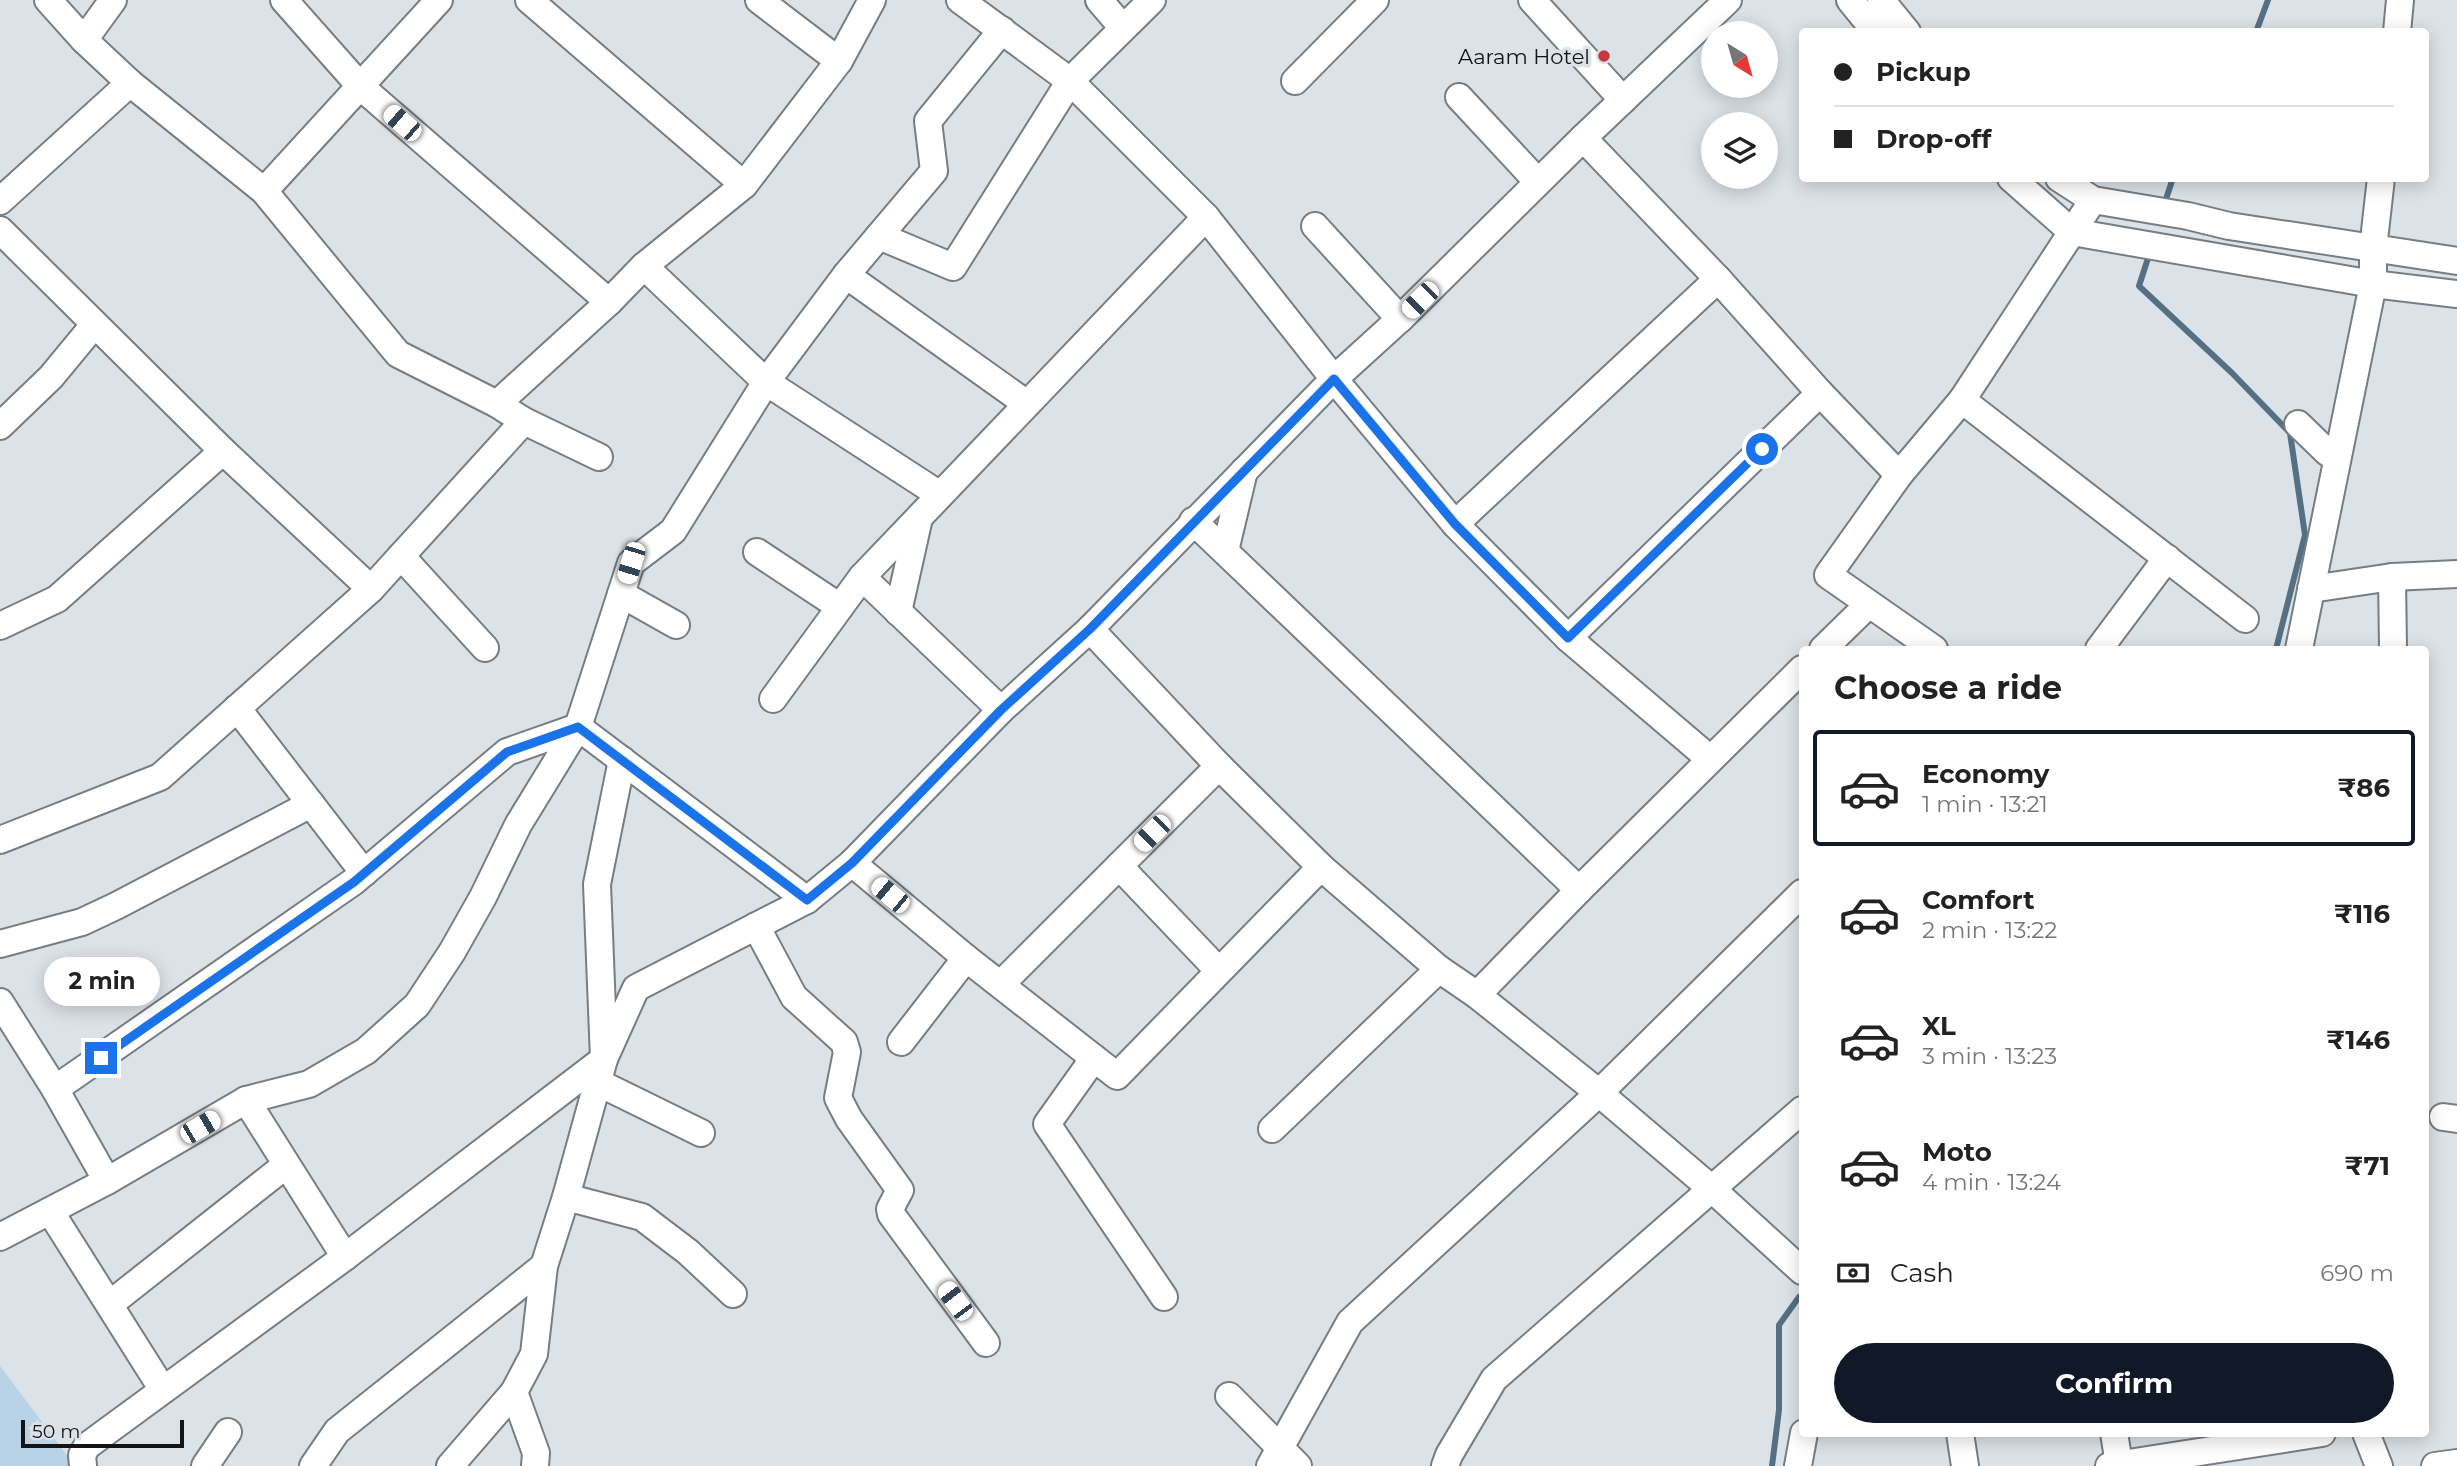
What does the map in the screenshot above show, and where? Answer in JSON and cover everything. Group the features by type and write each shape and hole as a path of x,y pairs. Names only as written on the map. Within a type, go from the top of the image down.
{"street":[{"path":"48,0 84,40 130,83 264,191 398,354 497,404 524,421 599,457"},
{"path":"84,40 113,0"},
{"path":"284,0 361,87 609,302"},
{"path":"264,191 439,0"},
{"path":"529,0 744,186"},
{"path":"497,404 609,302 656,277 744,186 839,61 872,0"},
{"path":"960,0 1070,80 1206,217 1334,379 1455,524 1568,638 1710,759"},
{"path":"1099,0 1124,28"},
{"path":"879,236 953,267 1070,80 1152,0"},
{"path":"1295,81 1375,0"},
{"path":"1532,0 1623,100"},
{"path":"450,1466 514,1392 534,1354 544,1266 566,1197 600,1070 636,988 807,900 852,863 1001,710 1090,629 1334,379 1400,319 1583,138 1728,0"},
{"path":"1850,0 1873,28"},
{"path":"1881,0 1904,28"},
{"path":"2397,28 2400,0"},
{"path":"769,3 839,61"},
{"path":"0,1237 107,1181 246,1100 309,1084 366,1051 417,1004 452,953 518,825 578,727 631,563 673,531 766,382 846,275 934,171 928,121 1002,30"},
{"path":"0,201 130,83"},
{"path":"1459,97 1538,182"},
{"path":"1583,138 1899,475"},
{"path":"2016,182 2072,232 2372,284 2457,294"},
{"path":"2065,182 2093,200 2188,216 2229,226 2457,261"},
{"path":"2301,646 2372,284 2381,182"},
{"path":"1930,646 1828,575 1899,475 1962,400 2093,200"},
{"path":"773,699 862,577 1206,217"},
{"path":"1315,226 1400,319"},
{"path":"0,230 223,451 371,589"},
{"path":"846,275 1027,404"},
{"path":"656,277 766,382 940,495"},
{"path":"1455,524 1718,279"},
{"path":"0,426 51,377 94,325"},
{"path":"1568,638 1820,393"},
{"path":"1962,400 2245,619"},
{"path":"0,840 160,777 371,589 524,421"},
{"path":"2298,424 2328,453 2337,454"},
{"path":"0,626 57,599 223,451"},
{"path":"1225,551 1244,470"},
{"path":"898,612 919,517"},
{"path":"1193,521 1579,890"},
{"path":"757,552 840,607"},
{"path":"401,556 485,648"},
{"path":"2101,646 2167,558"},
{"path":"2311,589 2392,577 2457,574"},
{"path":"862,577 1001,710"},
{"path":"2392,577 2393,646"},
{"path":"621,594 676,625"},
{"path":"1825,646 1868,605"},
{"path":"1090,629 1220,766 1321,867 1439,969 1477,995 1599,1093 1713,1190 1799,1268"},
{"path":"1477,995 1799,672"},
{"path":"237,708 364,873"},
{"path":"578,727 807,900"},
{"path":"55,1089 364,873 507,752 578,727"},
{"path":"600,1070 597,884 616,755"},
{"path":"1001,984 1220,766"},
{"path":"0,944 93,916 311,804"},
{"path":"852,863 966,958 1116,1076 1321,867"},
{"path":"1119,866 1219,971"},
{"path":"1229,1396 1283,1460 1350,1322 1599,1093 1799,896"},
{"path":"756,926 794,997 844,1042 847,1052 838,1098 849,1119 900,1190 890,1209 891,1214 986,1343"},
{"path":"901,1042 966,958"},
{"path":"1272,1129 1439,969"},
{"path":"0,1002 55,1089 107,1181"},
{"path":"1094,1058 1047,1124 1164,1297"},
{"path":"600,1070 701,1133"},
{"path":"83,1466 82,1455 88,1446 600,1070"},
{"path":"246,1100 345,1257"},
{"path":"1445,1466 1494,1379 1799,1113"},
{"path":"110,1304 286,1165"},
{"path":"566,1197 642,1217 688,1252 733,1294"},
{"path":"50,1211 163,1390"},
{"path":"313,1466 337,1431 544,1266"},
{"path":"514,1392 536,1453 535,1466"},
{"path":"205,1466 228,1432"},
{"path":"1798,1466 1803,1437"},
{"path":"1961,1437 1965,1466"},
{"path":"2114,1437 2114,1465 2296,1437"},
{"path":"2368,1437 2379,1466"},
{"path":"2435,1466 2457,1463"}],"shaded area":[{"path":"0,1366 75,1466 0,1466"}],"waterway":[{"path":"2258,28 2268,0"},
{"path":"2164,205 2172,182"},
{"path":"2150,252 2139,286 2232,373 2290,433 2305,535 2277,646"},
{"path":"1772,1466 1779,1410 1779,1325 1799,1297"}],"place":[{"name":"Aaram Hotel","path":"1604,56"}],"route":[{"path":"101,1058 354,882 507,752 578,727 807,900 852,863 1001,710 1090,629 1334,379 1455,524 1568,638 1762,449"}]}
